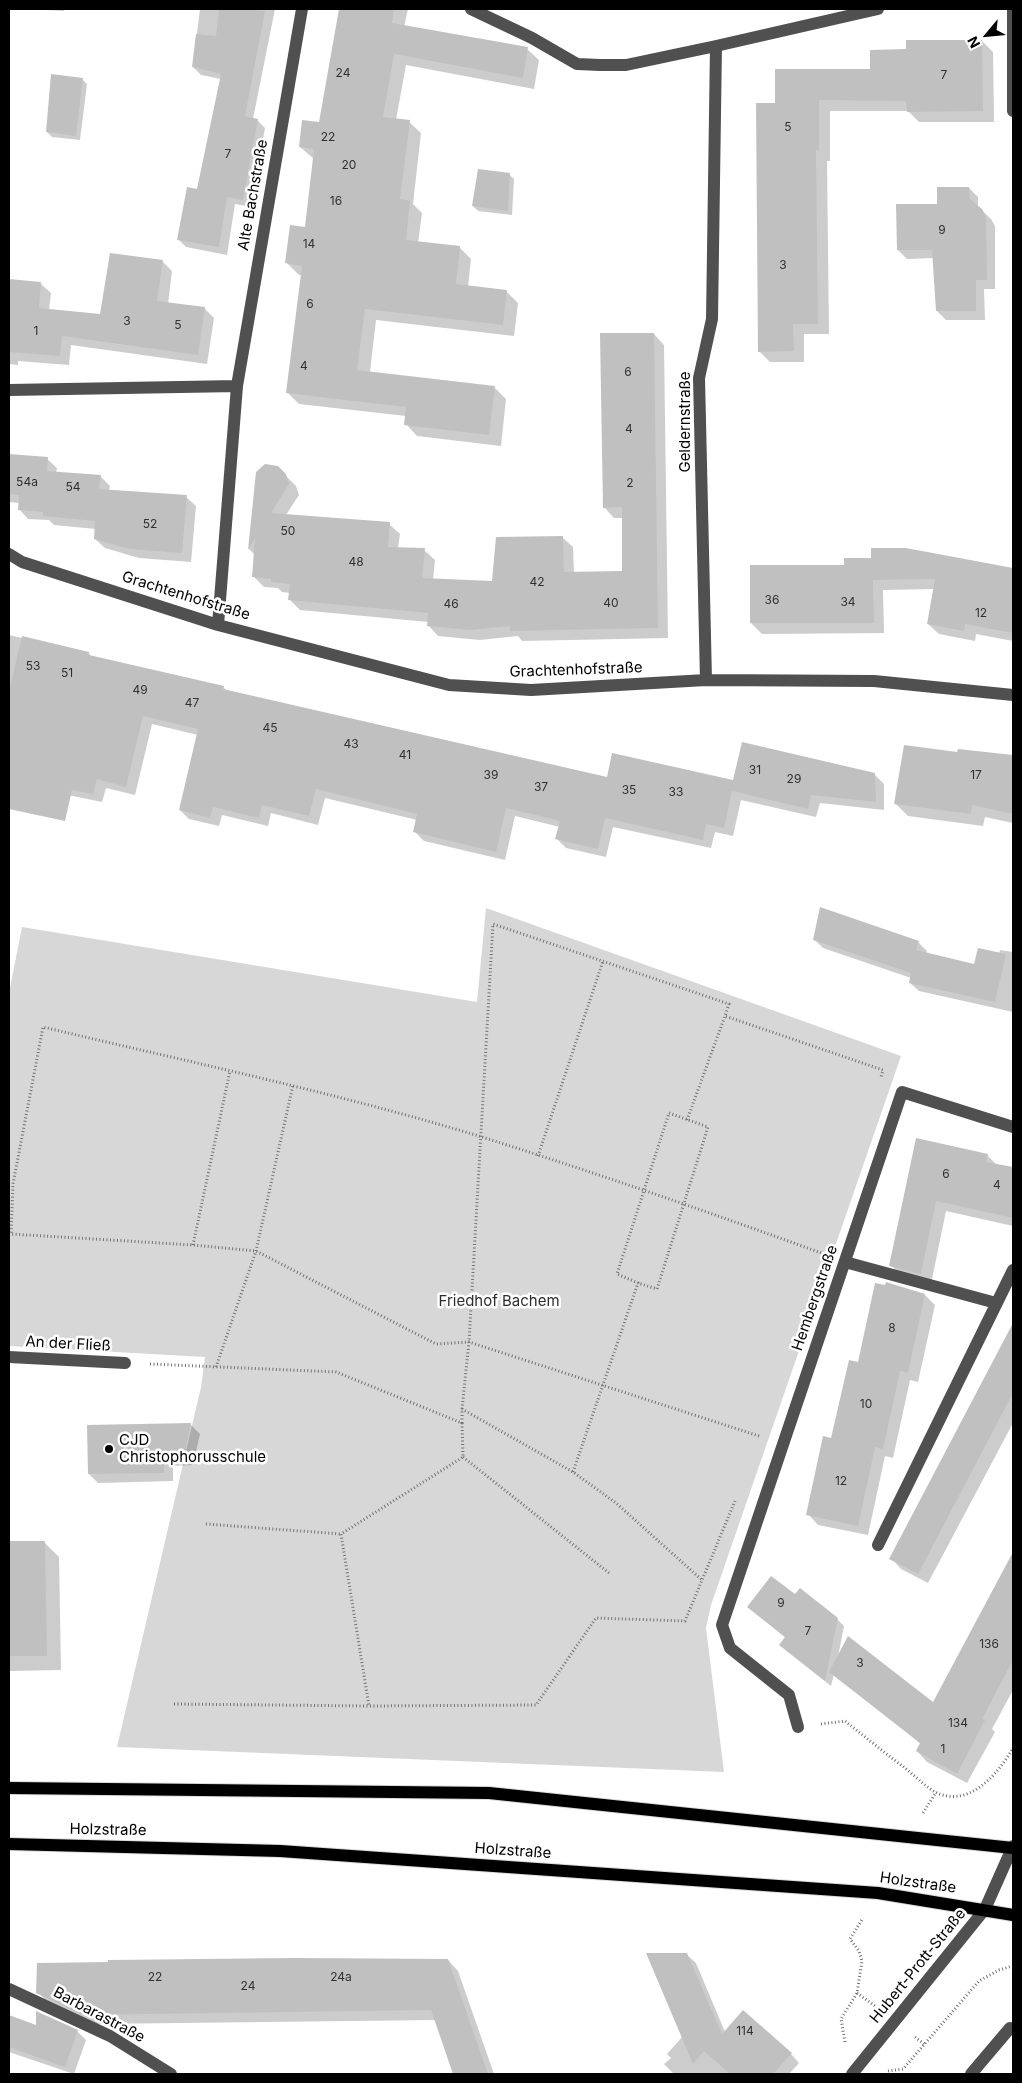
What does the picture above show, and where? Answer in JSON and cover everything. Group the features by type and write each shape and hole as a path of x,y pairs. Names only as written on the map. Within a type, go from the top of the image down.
{"main road":[{"path":"9,1788 489,1793 1013,1847"},
{"name":"Holzstraße","path":"9,1844 280,1851 878,1893 1013,1915"}],"street":[{"name":"Alte Bachstraße","path":"218,625 237,386 302,9"},
{"path":"471,9 532,38 577,64 626,65 878,9"},
{"path":"1013,9 1013,111"},
{"name":"Geldernstraße","path":"706,680 699,378 712,319 716,46"},
{"path":"9,390 237,386"},
{"name":"Grachtenhofstraße","path":"9,554 22,562 218,625 449,685 531,690 706,680 874,681 1013,695"},
{"name":"Hembergstraße","path":"798,1727 789,1694 730,1648 722,1625 902,1092 1013,1127"},
{"path":"845,1262 996,1303"},
{"path":"878,1545 1013,1270"},
{"name":"An der Fließ","path":"9,1357 125,1363"},
{"name":"Hubert-Prott-Straße","path":"852,2074 985,1910 1013,1847"},
{"name":"Barbarastraße","path":"9,1989 110,2036 171,2074"},
{"path":"971,2074 1010,2028 1013,2029"}],"path":[{"path":"609,1573 463,1457 462,1410 469,1342 492,924 730,1004 687,1120"},
{"path":"538,1156 603,961"},
{"path":"724,1016 883,1070 880,1079"},
{"path":"764,1428 761,1437 469,1342 436,1344 256,1251 193,1245 10,1234 12,1184 43,1027 230,1072 293,1085 481,1137 684,1203 822,1253"},
{"path":"193,1245 230,1072"},
{"path":"216,1367 256,1251 293,1085"},
{"path":"669,1113 708,1127 657,1289 617,1274 644,1190 669,1113"},
{"path":"819,1262 825,1244"},
{"path":"573,1472 638,1283"},
{"path":"125,1363 336,1372 462,1423"},
{"path":"462,1410 573,1472 616,1503 702,1580"},
{"path":"206,1524 341,1534 463,1457"},
{"path":"174,1704 536,1705 596,1618 684,1621 735,1500"},
{"path":"341,1534 369,1706"},
{"path":"798,1727 845,1722 936,1792 955,1797 968,1794 984,1784 1002,1767 1013,1748"},
{"path":"910,1837 936,1792"},
{"path":"846,2047 841,2019 857,1993 862,1960 859,1951 850,1939 878,1893"},
{"path":"884,2072 903,2069 979,1981 999,1970 1013,1966"}],"green space":[{"name":"Friedhof Bachem","path":"486,908 901,1056 711,1605 706,1628 724,1772 117,1747 201,1387 205,1357 9,1346 9,993 22,927 477,1002"}],"building":[{"path":"219,9 265,11 245,116 258,119 243,200 227,197 219,247 177,240 187,187 197,189 221,74 192,67 196,34 216,36"},
{"path":"339,9 394,9 392,23 528,47 523,78 394,54 383,117 410,120 400,199 410,201 406,240 460,246 456,284 507,290 503,325 365,309 357,370 495,386 489,435 404,425 406,407 286,393 302,266 285,263 290,225 305,227 314,149 299,147 302,120 319,122"},
{"path":"906,40 982,40 983,111 907,112 906,101 819,100 819,151 816,150 818,324 793,324 794,351 758,352 756,103 775,103 775,69 870,69 870,50 906,49"},
{"path":"51,74 83,78 76,136 46,132"},
{"path":"478,169 510,173 508,211 472,206"},
{"path":"937,187 969,187 970,199 982,209 986,216 987,280 976,280 976,311 936,311 932,250 897,250 896,204 937,204"},
{"path":"110,253 163,260 157,301 205,307 198,355 62,336 60,356 9,352 9,279 41,282 39,308 100,314"},
{"path":"600,333 654,333 658,628 510,631 510,626 469,630 427,626 428,613 288,600 290,584 252,577 255,538 248,550 256,472 265,464 278,466 286,474 289,484 271,513 390,522 388,547 425,548 422,578 492,581 496,537 563,536 564,572 622,571 622,507 603,508"},
{"path":"9,454 48,457 47,471 101,475 99,489 187,495 182,553 129,549 94,539 95,521 43,516 43,512 18,510 19,495 9,494"},
{"path":"871,548 906,548 1013,568 1013,633 965,624 964,631 927,624 935,579 873,580 874,623 750,623 750,565 844,565 844,558 871,558"},
{"path":"22,636 89,652 89,655 224,686 223,689 607,777 612,753 733,780 742,742 875,773 876,802 811,795 808,809 732,791 724,828 706,824 703,840 605,818 598,849 555,839 560,821 506,808 496,852 413,832 417,814 316,789 309,816 262,805 259,818 213,807 210,818 179,810 198,729 143,716 126,787 97,779 93,794 72,790 65,821 9,809 9,691"},
{"path":"904,745 957,752 958,749 1013,755 1013,814 972,805 971,814 894,804"},
{"path":"820,907 919,941 916,950 974,964 978,948 1006,954 995,1002 909,983 911,973 813,940"},
{"path":"916,1138 988,1154 986,1162 1013,1167 1013,1218 936,1201 921,1274 889,1266"},
{"path":"886,1282 925,1294 908,1373 900,1371 883,1449 875,1447 858,1526 806,1515 823,1436 831,1438 849,1360 858,1362 875,1283 885,1285"},
{"path":"1013,1323 1013,1393 918,1574 889,1559"},
{"path":"191,1423 184,1457 164,1457 164,1473 88,1474 87,1425"},
{"path":"9,1541 45,1541 47,1656 9,1656"},
{"path":"1013,1552 1013,1660 982,1719 985,1720 957,1774 916,1751 920,1743 829,1672 848,1636 933,1702"},
{"path":"771,1576 795,1594 800,1588 838,1618 825,1681 779,1645 785,1637 747,1607"},
{"path":"646,1953 687,1953 722,2034 743,2010 792,2053 773,2074 730,2074 704,2051 693,2064"},
{"path":"448,1959 488,2074 453,2074 431,2010 83,2015 36,1993 37,1963 108,1962 108,1960"},
{"path":"36,2011 78,2030 65,2067 9,2047 9,2015 36,2025"}],"place":[{"name":"CJD Christophorusschule","path":"109,1449"}]}
